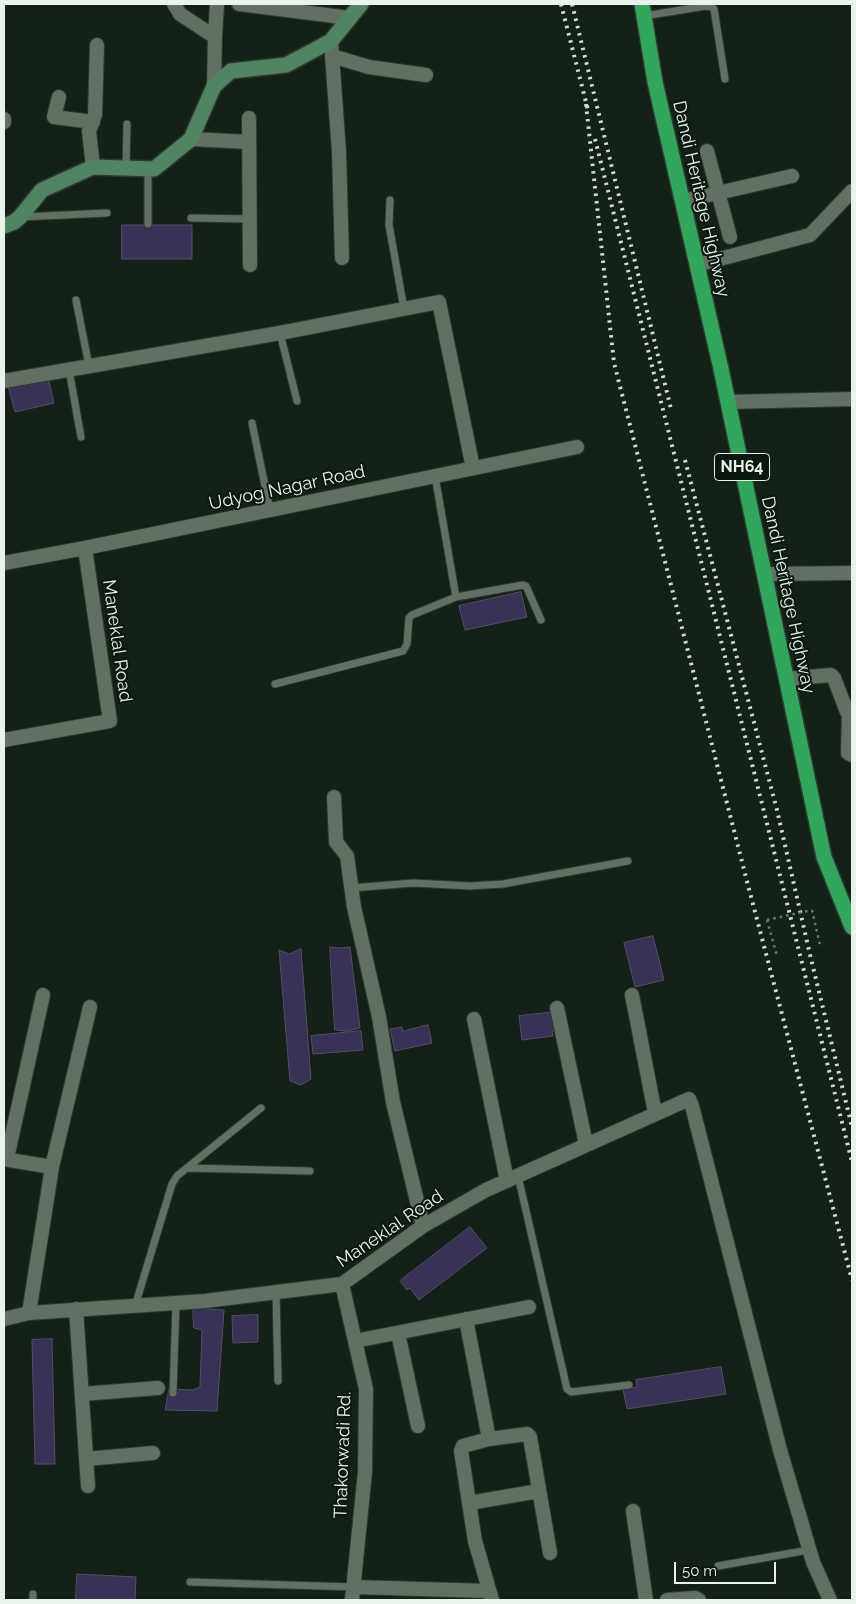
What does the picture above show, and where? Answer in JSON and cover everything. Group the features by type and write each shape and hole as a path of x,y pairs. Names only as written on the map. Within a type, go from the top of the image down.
{"highway":[{"name":"Dandi Heritage Highway","path":"643,10 655,82 728,402 824,857 851,919"}],"main road":[{"path":"4,226 20,217 42,190 93,167 154,169 191,139 214,86 230,71 286,65 332,49 350,18 361,4"}],"street":[{"path":"174,4 180,14 215,37"},
{"path":"214,86 217,4"},
{"path":"239,4 350,18"},
{"path":"93,167 89,131 95,115 97,46"},
{"path":"342,258 339,152 332,49 370,67 426,75"},
{"path":"59,97 54,117 93,122"},
{"path":"248,118 250,265"},
{"path":"191,139 249,142"},
{"path":"707,151 730,237"},
{"path":"683,201 792,176"},
{"path":"697,266 810,235 852,191"},
{"path":"4,381 280,333 439,302 473,468"},
{"path":"728,402 852,399"},
{"name":"Udyog Nagar Road","path":"4,563 576,447"},
{"name":"Maneklal Road","path":"4,740 110,721 85,548"},
{"path":"764,574 852,573"},
{"path":"786,679 831,675 834,678 850,714 848,753 852,755"},
{"path":"334,797 336,842 347,856 354,907 379,1017 394,1109 423,1226"},
{"path":"43,995 7,1158 9,1160 52,1167"},
{"path":"632,995 655,1113"},
{"path":"30,1313 52,1167 90,1007"},
{"path":"557,1008 586,1144"},
{"path":"474,1019 512,1178"},
{"name":"Maneklal Road","path":"4,1319 30,1313 205,1301 342,1284 423,1226 486,1190 655,1113 688,1100 692,1106 780,1450 809,1550"},
{"name":"Thakorwadi Rd.","path":"342,1284 366,1389 365,1472 353,1593"},
{"path":"355,1341 528,1307"},
{"path":"76,1309 88,1486"},
{"path":"466,1319 489,1439"},
{"path":"398,1332 418,1426"},
{"path":"82,1394 158,1388"},
{"path":"353,1593 491,1596 475,1541 461,1448 489,1439 529,1435 550,1553"},
{"path":"86,1459 153,1453"},
{"path":"469,1503 539,1491"},
{"path":"634,1511 646,1600"},
{"path":"809,1550 830,1600"},
{"path":"667,1600 695,1598 699,1600"}],"lane":[{"path":"643,10 712,7 714,9 725,79"},
{"path":"126,168 127,124"},
{"path":"148,168 148,224"},
{"path":"390,200 389,225 404,309"},
{"path":"20,217 107,213"},
{"path":"191,218 250,219"},
{"path":"76,300 89,366"},
{"path":"280,333 297,401"},
{"path":"69,370 81,437"},
{"path":"252,423 270,510"},
{"path":"435,476 456,597"},
{"path":"275,684 403,651 407,644 409,618 412,615 456,597 522,585 526,586 541,620"},
{"path":"352,888 414,883 470,886 503,884 628,861"},
{"path":"134,1306 172,1184 177,1176 262,1108"},
{"path":"187,1168 310,1171"},
{"path":"512,1178 566,1389 571,1392 629,1385"},
{"path":"276,1292 278,1381"},
{"path":"173,1394 176,1303"},
{"path":"718,1566 809,1550"},
{"path":"190,1582 353,1593"}],"path":[{"path":"777,956 767,920 812,910 820,945"}],"building":[{"path":"122,225 192,225 192,259 122,259"},
{"path":"48,377 54,403 15,412 8,386"},
{"path":"521,592 527,617 465,630 459,606"},
{"path":"653,936 664,980 635,987 624,943"},
{"path":"330,947 350,947 360,1028 346,1031 335,1030"},
{"path":"301,949 311,1079 301,1085 290,1081 279,950 289,954"},
{"path":"555,1012 557,1031 552,1031 553,1036 522,1040 519,1016"},
{"path":"428,1025 432,1043 395,1051 390,1029 402,1027 403,1031"},
{"path":"361,1031 363,1050 313,1054 311,1036"},
{"path":"470,1227 487,1248 419,1300 410,1288 407,1290 400,1281"},
{"path":"193,1308 224,1310 217,1411 165,1410 169,1389 193,1390 200,1387 202,1330 194,1328"},
{"path":"258,1315 258,1342 233,1343 232,1316"},
{"path":"52,1339 55,1464 35,1464 32,1340"},
{"path":"721,1367 726,1394 627,1409 623,1389 637,1387 636,1380"},
{"path":"77,1574 136,1577 135,1600 76,1600"}],"railway":[{"path":"561,4 588,110"},
{"path":"572,4 671,409"},
{"path":"586,104 614,363 852,1280"},
{"path":"595,139 852,1162"},
{"path":"685,460 777,810 852,1127"}]}
